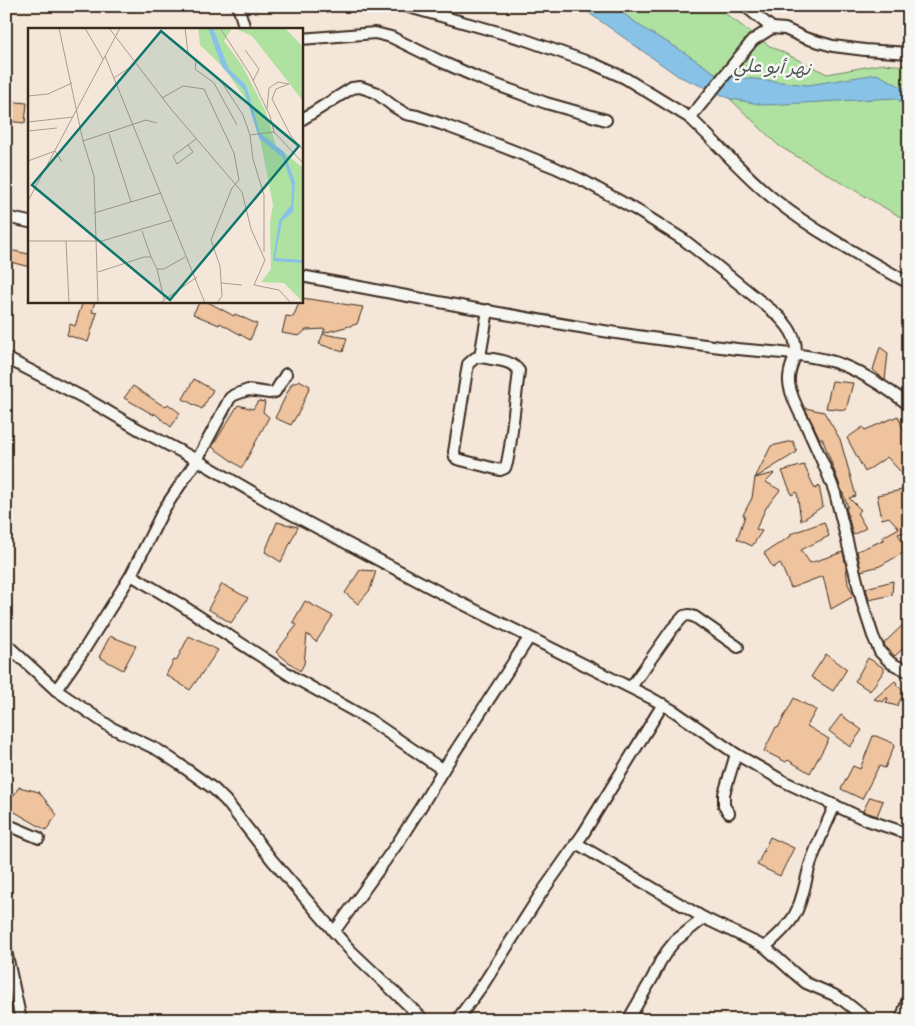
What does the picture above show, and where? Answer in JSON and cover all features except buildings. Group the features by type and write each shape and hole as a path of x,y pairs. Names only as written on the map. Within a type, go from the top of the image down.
{"street":[{"path":"238,6 244,28"},
{"path":"404,6 524,39 594,64 625,78 690,118 728,157 775,200 833,239 909,283"},
{"path":"745,6 772,28 785,29 805,38 833,46 909,53"},
{"path":"690,118 754,40 772,28"},
{"path":"302,39 375,33 391,37 482,80 546,103 606,120"},
{"path":"302,119 352,88 360,87 375,92 406,114 441,124 554,167 638,211 684,240 786,322 796,344 789,383 796,405 835,493 863,605 873,636 880,652 891,663 909,672"},
{"path":"6,217 28,222"},
{"path":"302,276 592,330 795,355 833,362 872,381 909,405"},
{"path":"480,358 488,310"},
{"path":"6,358 90,401 280,508 442,593 663,704 736,754 785,782 864,818 909,834"},
{"path":"475,358 480,358 509,363 515,366 519,372 509,455 505,468 500,470 457,460 454,452 468,364 475,358"},
{"path":"56,690 82,654 131,575 164,509 197,460 230,398 234,394 248,390 274,392 286,374"},
{"path":"131,575 294,677 368,719 443,770"},
{"path":"630,687 672,629 684,616 695,617 738,648"},
{"path":"334,932 397,844 530,638"},
{"path":"6,644 56,690 112,728 158,750 214,789 334,932 372,972 424,1020"},
{"path":"457,1020 484,983 540,894 576,843 663,704"},
{"path":"729,813 724,806 724,794 736,754"},
{"path":"765,947 790,923 795,914 818,843 836,805"},
{"path":"6,824 39,838"},
{"path":"576,843 704,918 765,947 806,983 834,995 868,1020"},
{"path":"628,1020 667,950 675,941 704,918"},
{"path":"6,951 21,1020"},
{"path":"901,1020 909,996"}],"green space":[{"path":"592,6 715,6 768,45 827,74 882,64 909,66 909,222 779,146 678,49"}],"water":[{"path":"579,6 613,6 646,30 718,75 808,85 877,74 909,91 909,107 895,98 765,105 731,99 678,76"}],"water label":[{"name":"نهر أبو علي","path":"772,67"}]}
